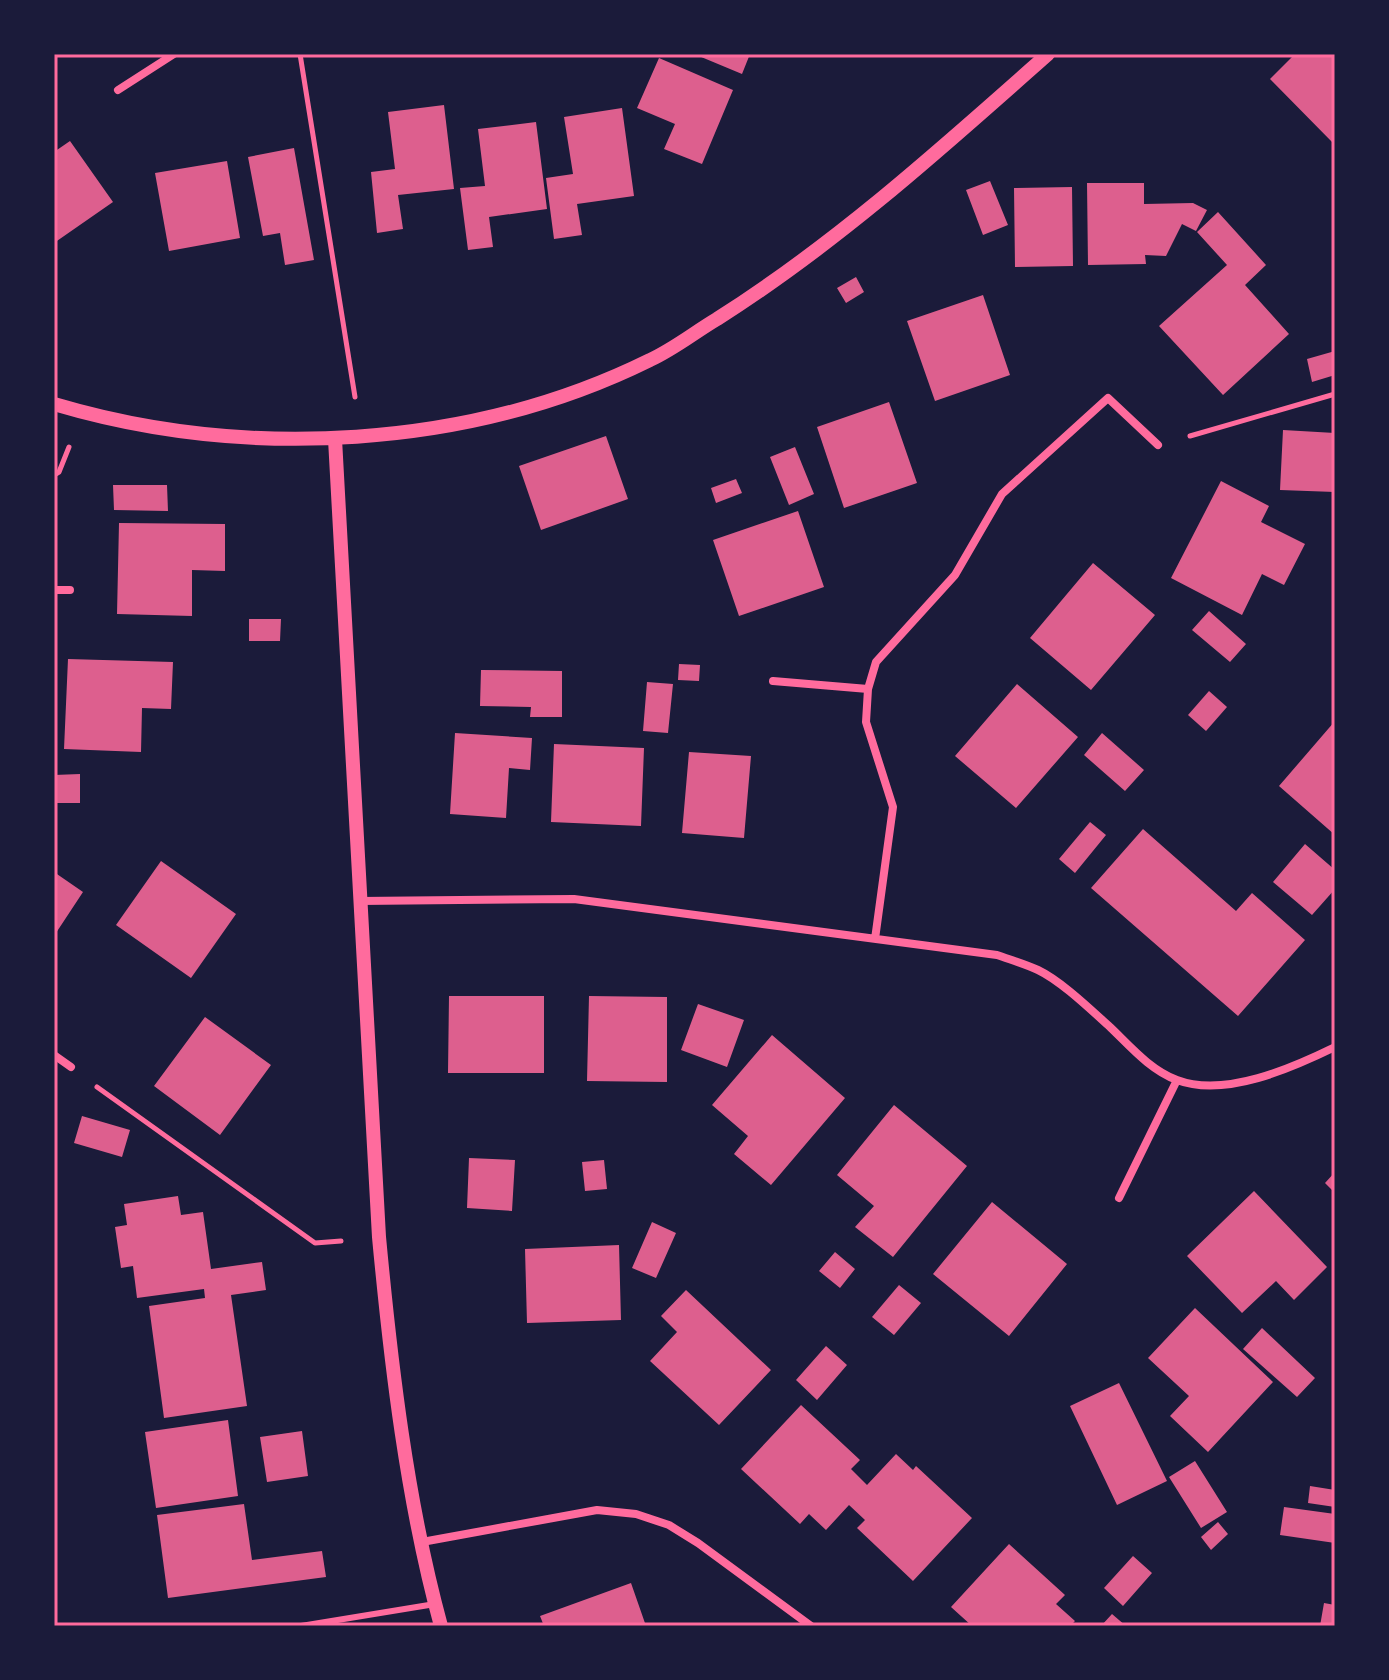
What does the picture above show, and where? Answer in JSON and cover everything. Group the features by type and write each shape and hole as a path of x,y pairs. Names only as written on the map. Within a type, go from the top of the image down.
{"street":[{"path":"118,90 174,54"},
{"path":"54,404 111,418 207,433 267,439 335,439 443,426 561,399 652,359 765,289 889,195 1048,54"},
{"path":"875,939 893,807 866,722 868,689 876,662 955,575 1002,494 1108,398 1158,445"},
{"path":"335,439 379,1237 396,1383 422,1542 441,1626"},
{"path":"54,590 70,590"},
{"path":"773,681 868,689"},
{"path":"359,901 574,899 997,955 1040,971 1109,1026 1147,1063 1177,1080 1216,1085 1253,1079 1298,1065 1335,1047"},
{"path":"54,1055 71,1067"},
{"path":"1119,1198 1177,1080"},
{"path":"422,1542 597,1510 636,1514 679,1531 811,1626"}],"lane":[{"path":"301,1626 435,1604"}],"path":[{"path":"300,54 361,437"},
{"path":"1158,445 1335,394"},
{"path":"71,1067 315,1243 379,1237"}],"building":[{"path":"694,54 750,54 742,74"},
{"path":"1295,54 1335,54 1333,143 1270,79"},
{"path":"659,58 733,90 702,164 664,149 675,124 637,108"},
{"path":"444,105 454,189 398,195 403,229 377,233 371,172 395,169 388,112"},
{"path":"622,108 634,196 577,204 582,235 554,239 546,178 573,174 564,117"},
{"path":"536,122 547,209 489,217 493,247 468,250 460,188 485,186 478,129"},
{"path":"70,141 113,202 54,243 54,152"},
{"path":"294,148 314,260 285,265 280,233 263,236 248,157"},
{"path":"227,161 240,238 169,251 155,173"},
{"path":"990,181 1008,225 983,235 966,190"},
{"path":"1087,183 1144,183 1144,204 1193,203 1207,210 1196,231 1182,224 1166,256 1145,255 1146,264 1088,265"},
{"path":"1072,187 1073,266 1015,267 1014,188"},
{"path":"1218,212 1266,265 1245,285 1289,334 1223,395 1159,326 1227,265 1197,232"},
{"path":"856,277 864,292 846,303 837,288"},
{"path":"983,295 1010,375 935,401 907,321"},
{"path":"1335,351 1335,375 1312,382 1307,359"},
{"path":"889,402 917,483 844,508 817,427"},
{"path":"1283,430 1335,433 1335,492 1280,490"},
{"path":"606,436 628,499 541,530 519,466"},
{"path":"795,447 814,494 789,505 770,457"},
{"path":"736,479 742,493 716,503 711,488"},
{"path":"1221,481 1269,506 1261,522 1305,544 1284,585 1262,574 1242,615 1171,578"},
{"path":"113,485 167,485 168,511 114,510"},
{"path":"798,511 824,587 739,616 713,540"},
{"path":"119,523 225,524 225,571 192,570 192,616 117,614"},
{"path":"1093,563 1155,615 1091,690 1030,638"},
{"path":"1209,611 1246,644 1230,662 1192,630"},
{"path":"249,619 281,619 280,641 249,641"},
{"path":"68,659 173,662 171,709 142,708 141,752 64,749"},
{"path":"679,664 700,665 699,681 678,680"},
{"path":"481,670 562,671 562,717 530,717 531,707 480,706"},
{"path":"647,682 673,684 668,733 643,731"},
{"path":"1017,684 1078,737 1016,808 955,756"},
{"path":"1209,691 1227,707 1206,731 1188,715"},
{"path":"1335,721 1335,835 1279,786"},
{"path":"455,733 532,738 530,770 509,768 506,818 450,814"},
{"path":"1102,733 1144,770 1125,791 1084,755"},
{"path":"554,744 644,748 641,826 551,822"},
{"path":"689,752 751,756 744,838 682,833"},
{"path":"80,774 80,803 54,803 54,775"},
{"path":"1090,822 1106,835 1075,873 1059,859"},
{"path":"1143,829 1236,911 1252,893 1305,940 1238,1016 1091,888"},
{"path":"1305,844 1335,870 1335,889 1312,915 1273,882"},
{"path":"161,861 236,914 191,978 116,925"},
{"path":"54,872 83,892 54,936"},
{"path":"449,996 544,996 544,1073 448,1073"},
{"path":"589,996 667,997 667,1082 587,1081"},
{"path":"698,1004 744,1020 727,1067 681,1050"},
{"path":"205,1017 271,1065 220,1135 154,1086"},
{"path":"772,1035 845,1098 771,1185 734,1154 748,1136 712,1105"},
{"path":"894,1105 967,1166 893,1257 855,1227 874,1206 837,1175"},
{"path":"82,1116 130,1130 122,1157 74,1143"},
{"path":"469,1158 515,1160 512,1211 467,1208"},
{"path":"604,1160 607,1189 585,1191 582,1162"},
{"path":"1335,1172 1335,1193 1325,1183"},
{"path":"1254,1191 1327,1267 1294,1300 1276,1281 1242,1313 1187,1256"},
{"path":"178,1196 181,1215 203,1212 211,1269 262,1262 266,1290 231,1295 247,1406 164,1418 149,1306 205,1298 204,1289 137,1298 133,1266 121,1268 115,1227 127,1225 124,1204"},
{"path":"992,1202 1067,1264 1009,1336 933,1274"},
{"path":"652,1222 676,1233 656,1278 632,1268"},
{"path":"619,1245 621,1320 527,1323 525,1249"},
{"path":"835,1252 855,1269 840,1288 819,1271"},
{"path":"899,1285 921,1303 894,1335 872,1317"},
{"path":"686,1290 771,1370 719,1425 650,1361 677,1332 661,1316"},
{"path":"1195,1308 1273,1382 1208,1452 1170,1416 1189,1396 1148,1358"},
{"path":"1262,1328 1315,1378 1297,1397 1243,1349"},
{"path":"826,1346 847,1365 817,1400 796,1380"},
{"path":"1119,1383 1167,1481 1117,1505 1070,1406"},
{"path":"801,1405 860,1460 851,1469 867,1485 896,1454 913,1470 916,1466 972,1518 913,1581 857,1528 865,1520 849,1505 826,1530 809,1514 800,1524 741,1469"},
{"path":"228,1420 238,1496 156,1508 145,1432"},
{"path":"302,1431 308,1476 267,1482 260,1437"},
{"path":"1195,1461 1227,1512 1201,1528 1169,1477"},
{"path":"1310,1486 1335,1490 1335,1507 1308,1503"},
{"path":"244,1504 252,1560 322,1551 326,1577 168,1598 157,1515"},
{"path":"1284,1507 1335,1514 1335,1543 1280,1535"},
{"path":"1218,1522 1228,1534 1211,1550 1201,1537"},
{"path":"1009,1544 1065,1595 1056,1604 1075,1621 1070,1626 972,1626 951,1607"},
{"path":"1133,1556 1152,1573 1123,1606 1104,1588"},
{"path":"631,1583 646,1626 544,1626 540,1616"},
{"path":"1324,1603 1335,1605 1335,1626 1320,1626"},
{"path":"1112,1614 1126,1626 1101,1626"}]}
